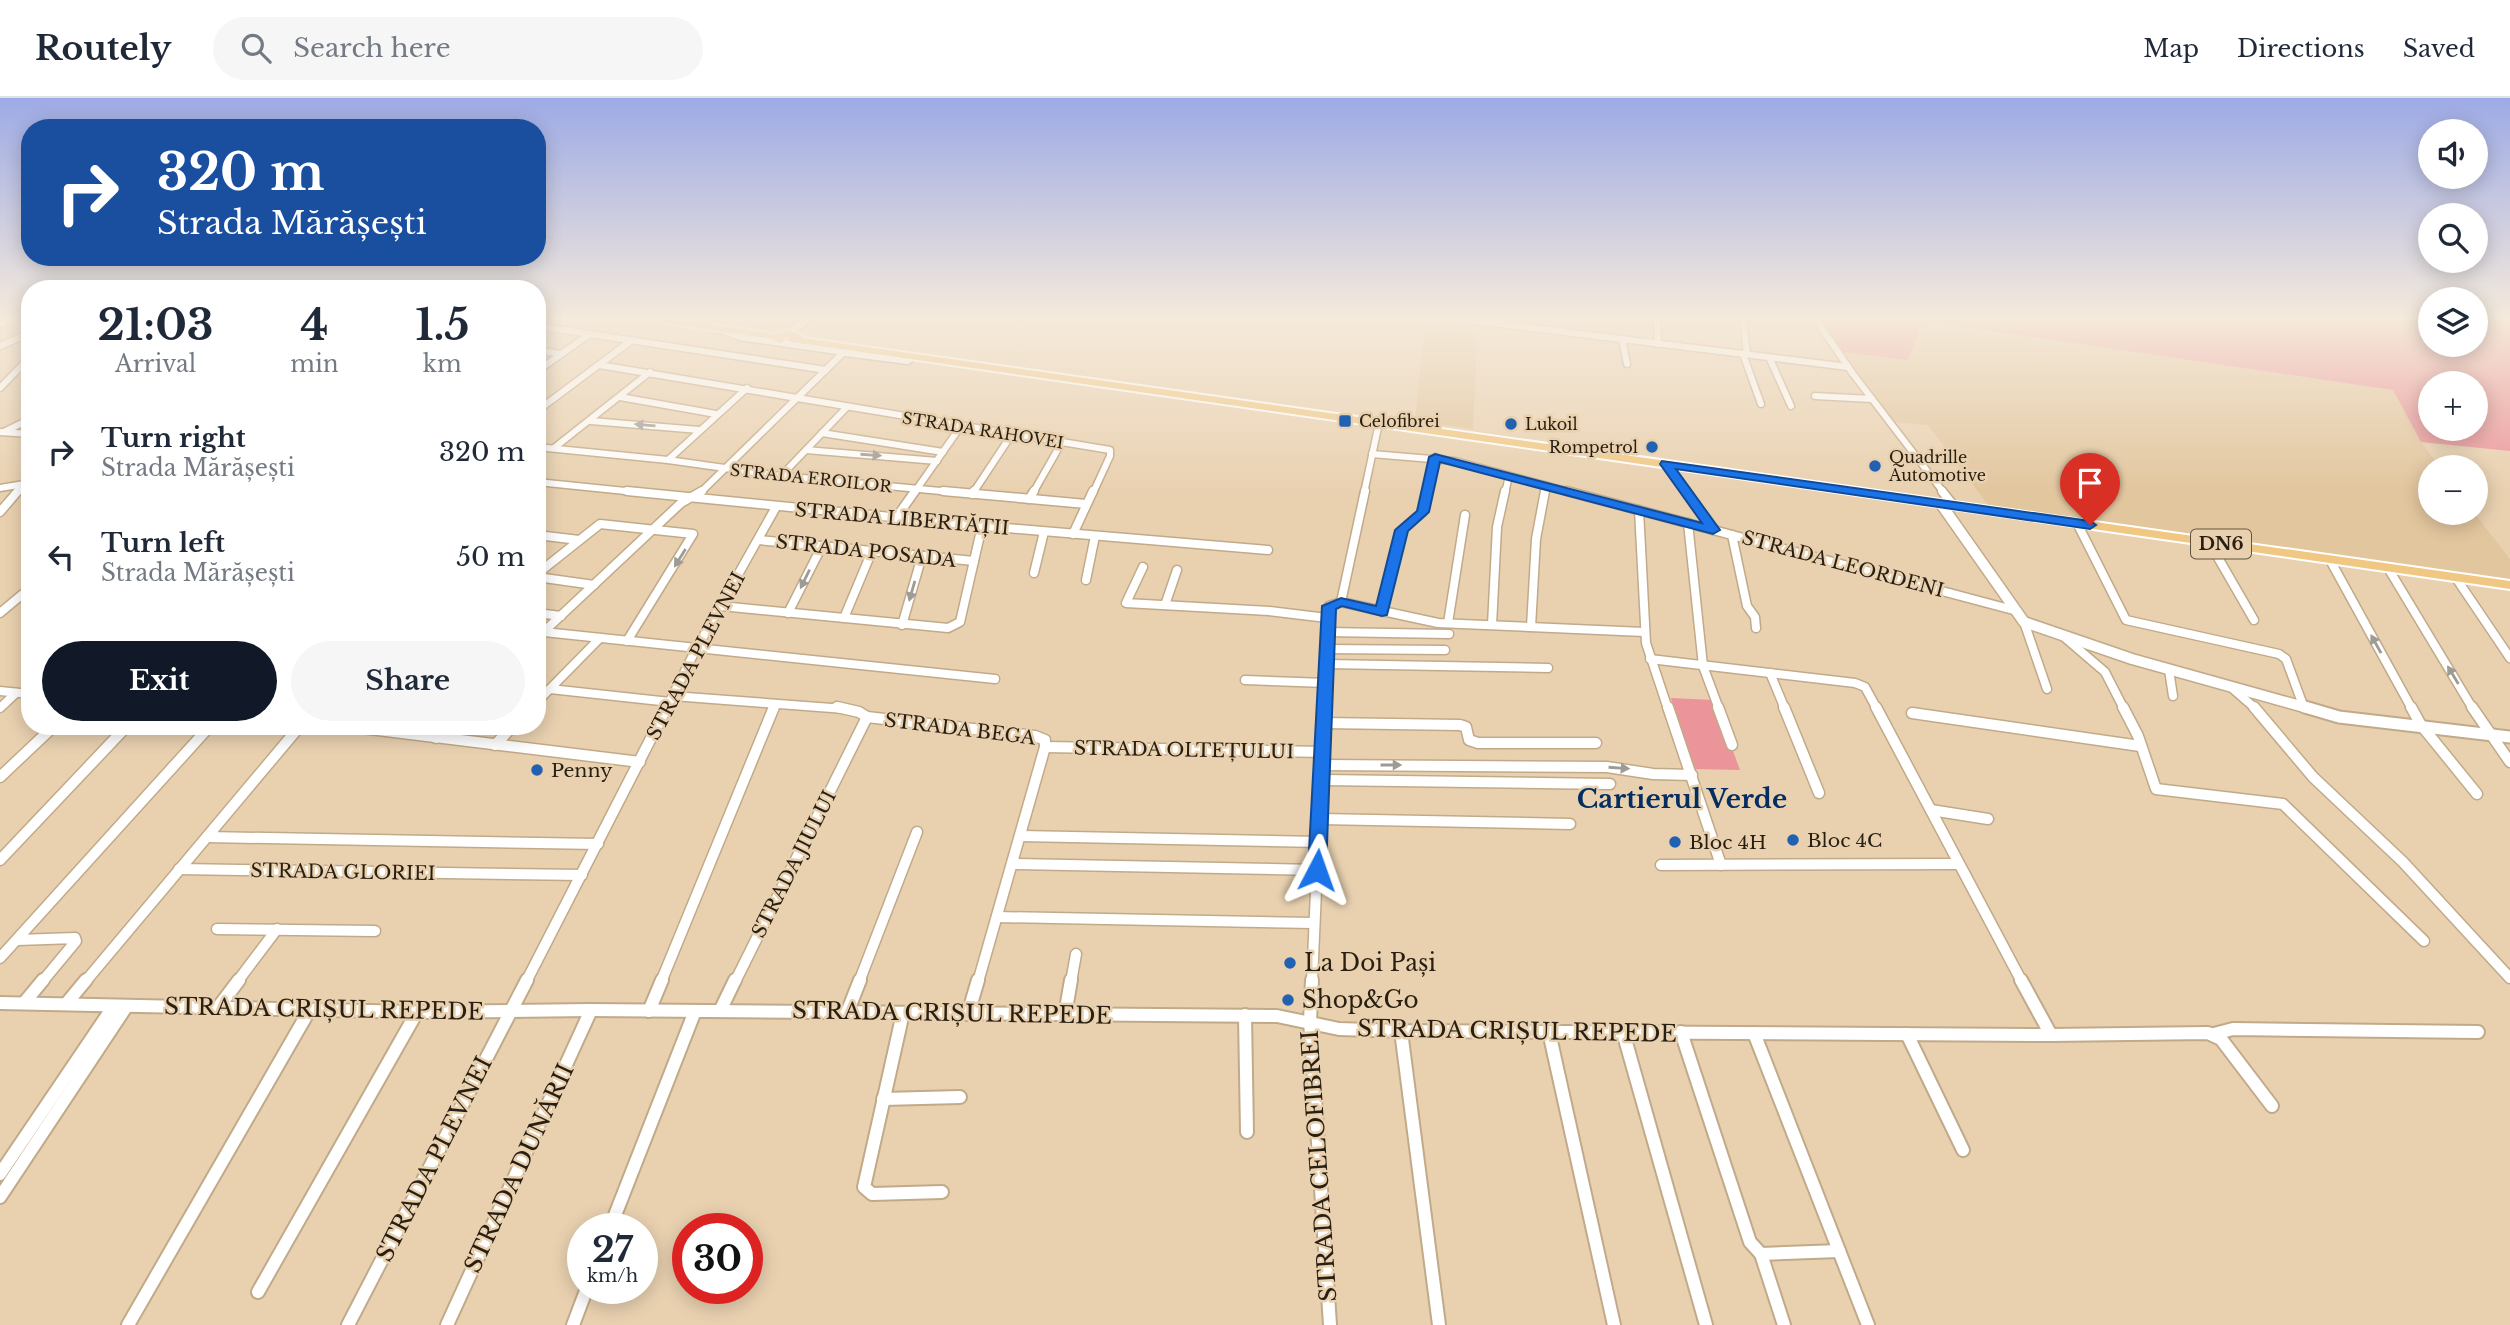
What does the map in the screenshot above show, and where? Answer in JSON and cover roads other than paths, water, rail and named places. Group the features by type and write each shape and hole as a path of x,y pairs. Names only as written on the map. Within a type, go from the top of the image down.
{"main road":[{"name":"DN6","path":"1061,377 2510,586"},
{"name":"DN6","path":"1074,377 1517,442"}],"street":[{"path":"2,377 9,378"},
{"path":"546,404 582,377"},
{"path":"554,449 644,377"},
{"name":"STRADA RAHOVEI","path":"682,377 846,408 1110,450 1073,534"},
{"path":"546,630 681,503 694,496 727,468 819,377"},
{"path":"1752,377 1760,404"},
{"path":"1778,377 1791,406"},
{"path":"1856,377 1947,504 2024,622 2047,689"},
{"path":"0,388 9,378"},
{"path":"668,460 747,388"},
{"path":"1815,396 1872,399"},
{"path":"620,397 716,414"},
{"path":"781,476 846,408"},
{"path":"591,421 699,430"},
{"path":"2,432 21,423"},
{"path":"1341,602 1379,423"},
{"path":"896,518 961,426"},
{"path":"2,432 21,432"},
{"path":"822,433 943,452"},
{"path":"972,494 1012,434"},
{"path":"1029,499 1062,442"},
{"name":"STRADA EROILOR","path":"546,448 668,460 781,476 1086,504"},
{"path":"806,450 937,461"},
{"name":"STRADA LEORDENI","path":"1372,454 1435,457 2017,611"},
{"path":"1382,612 1402,530 1423,512 1435,457"},
{"path":"1667,464 1713,530"},
{"path":"1492,625 1497,527 1508,476"},
{"path":"0,488 21,483"},
{"name":"STRADA LIBERTĂȚII","path":"546,483 982,527 1268,550"},
{"path":"1531,627 1536,539 1546,486"},
{"path":"0,512 21,488"},
{"name":"STRADA PLEVNEI","path":"348,1325 598,844 697,647 776,507"},
{"path":"1639,510 1644,632 1650,659 1721,865"},
{"path":"1448,624 1465,515"},
{"path":"546,568 597,525 604,523 690,532 694,536 627,641"},
{"path":"1688,523 1703,666 1732,745"},
{"path":"2077,523 2126,620 2279,654 2286,659 2304,708"},
{"path":"721,606 942,629 957,624 982,527"},
{"path":"1034,573 1044,532"},
{"path":"1732,535 1747,606 1755,617 1756,628"},
{"path":"546,536 579,540"},
{"path":"1086,580 1095,536"},
{"name":"STRADA POSADA","path":"758,540 974,561"},
{"path":"2209,542 2254,620"},
{"path":"788,613 822,546"},
{"path":"844,618 872,551"},
{"path":"902,625 922,556"},
{"path":"2330,560 2421,725 2477,794"},
{"path":"1143,567 1126,603 1269,611 1327,618 1331,604 1341,602 1448,624 1644,632"},
{"path":"2388,568 2488,734 2510,762"},
{"path":"1165,605 1177,570"},
{"path":"546,577 594,585"},
{"path":"2456,578 2510,657"},
{"path":"0,613 21,596"},
{"path":"546,614 561,616"},
{"name":"STRADA CELOFIBREI","path":"1327,618 1324,752 1310,1021 1330,1325"},
{"path":"2024,622 2169,670 2350,720 2421,725 2510,737"},
{"path":"1327,632 1449,634"},
{"path":"546,635 697,647 995,679"},
{"path":"2062,635 2102,667 2140,746 2156,789 2283,804 2424,941"},
{"path":"546,693 600,638"},
{"path":"1327,649 1445,650"},
{"path":"1650,659 1855,683 1869,691 1958,864 2051,1035"},
{"path":"1326,664 1548,668"},
{"path":"2169,670 2173,696"},
{"path":"1770,673 1819,793"},
{"path":"1245,680 1326,683"},
{"path":"2232,688 2260,713 2313,777 2403,862 2510,978"},
{"name":"STRADA BEGA","path":"550,689 671,699 835,707 859,712 867,717 1034,736 1045,740 1045,747"},
{"path":"0,691 21,693"},
{"path":"0,708 16,693"},
{"path":"649,1011 775,704"},
{"path":"1912,713 2140,746"},
{"name":"STRADA JIULUI","path":"720,1011 867,717"},
{"path":"1324,723 1460,725 1466,727 1469,740 1478,743 1596,743"},
{"path":"0,777 44,735"},
{"path":"0,860 118,735"},
{"path":"0,958 203,735"},
{"path":"66,1004 292,735"},
{"path":"413,735 640,762"},
{"path":"436,738 439,735"},
{"path":"495,745 504,735"},
{"path":"968,1014 1045,747"},
{"name":"STRADA OLTEȚULUI","path":"1045,747 1324,752"},
{"path":"1323,765 1616,767 1653,774 1692,775"},
{"path":"1322,780 1610,784"},
{"path":"1931,810 1988,820"},
{"path":"1321,819 1570,824"},
{"path":"847,1013 917,832"},
{"path":"1021,836 1319,842"},
{"path":"207,837 598,844"},
{"path":"1013,864 1317,870"},
{"path":"1661,865 1958,864"},
{"name":"STRADA GLORIEI","path":"179,869 582,875"},
{"path":"997,917 1314,923"},
{"path":"216,929 375,931"},
{"path":"217,1009 277,929"},
{"path":"16,940 75,938 76,941 24,1003"},
{"path":"1065,1015 1076,954"},
{"name":"STRADA CRIȘUL REPEDE","path":"0,1003 418,1012 591,1010 1245,1015 1277,1016 1339,1028 1401,1031 2051,1035 2214,1034 2233,1029 2479,1032"},
{"path":"0,1174 120,1007"},
{"path":"0,1197 120,1007"},
{"path":"128,1325 309,1010"},
{"name":"STRADA DUNĂRII","path":"447,1325 591,1010"},
{"path":"616,1213 695,1011"},
{"path":"258,1292 418,1012"},
{"path":"904,1013 864,1187 867,1192 942,1192"},
{"path":"1245,1015 1247,1132"},
{"path":"1401,1031 1439,1325"},
{"path":"1549,1032 1614,1325"},
{"path":"1623,1032 1706,1325"},
{"path":"1681,1032 1750,1242 1761,1254 1784,1325"},
{"path":"1755,1033 1868,1325"},
{"path":"1907,1034 1963,1150"},
{"path":"2214,1034 2221,1039 2272,1106"},
{"path":"883,1099 960,1097"},
{"path":"1761,1254 1839,1251"},
{"path":"573,1325 581,1304"}],"place":[{"name":"Celofibrei","path":"1345,421"},
{"name":"Lukoil","path":"1511,424"},
{"name":"Rompetrol","path":"1652,447"},
{"name":"Quadrille Automotive","path":"1875,466"},
{"name":"Penny","path":"537,770"},
{"name":"Bloc 4C","path":"1793,840"},
{"name":"Bloc 4H","path":"1675,842"},
{"name":"La Doi Pași","path":"1290,963"},
{"name":"Shop&Go","path":"1288,1000"}],"district":[{"name":"Cartierul Verde","path":"1682,799"}]}
